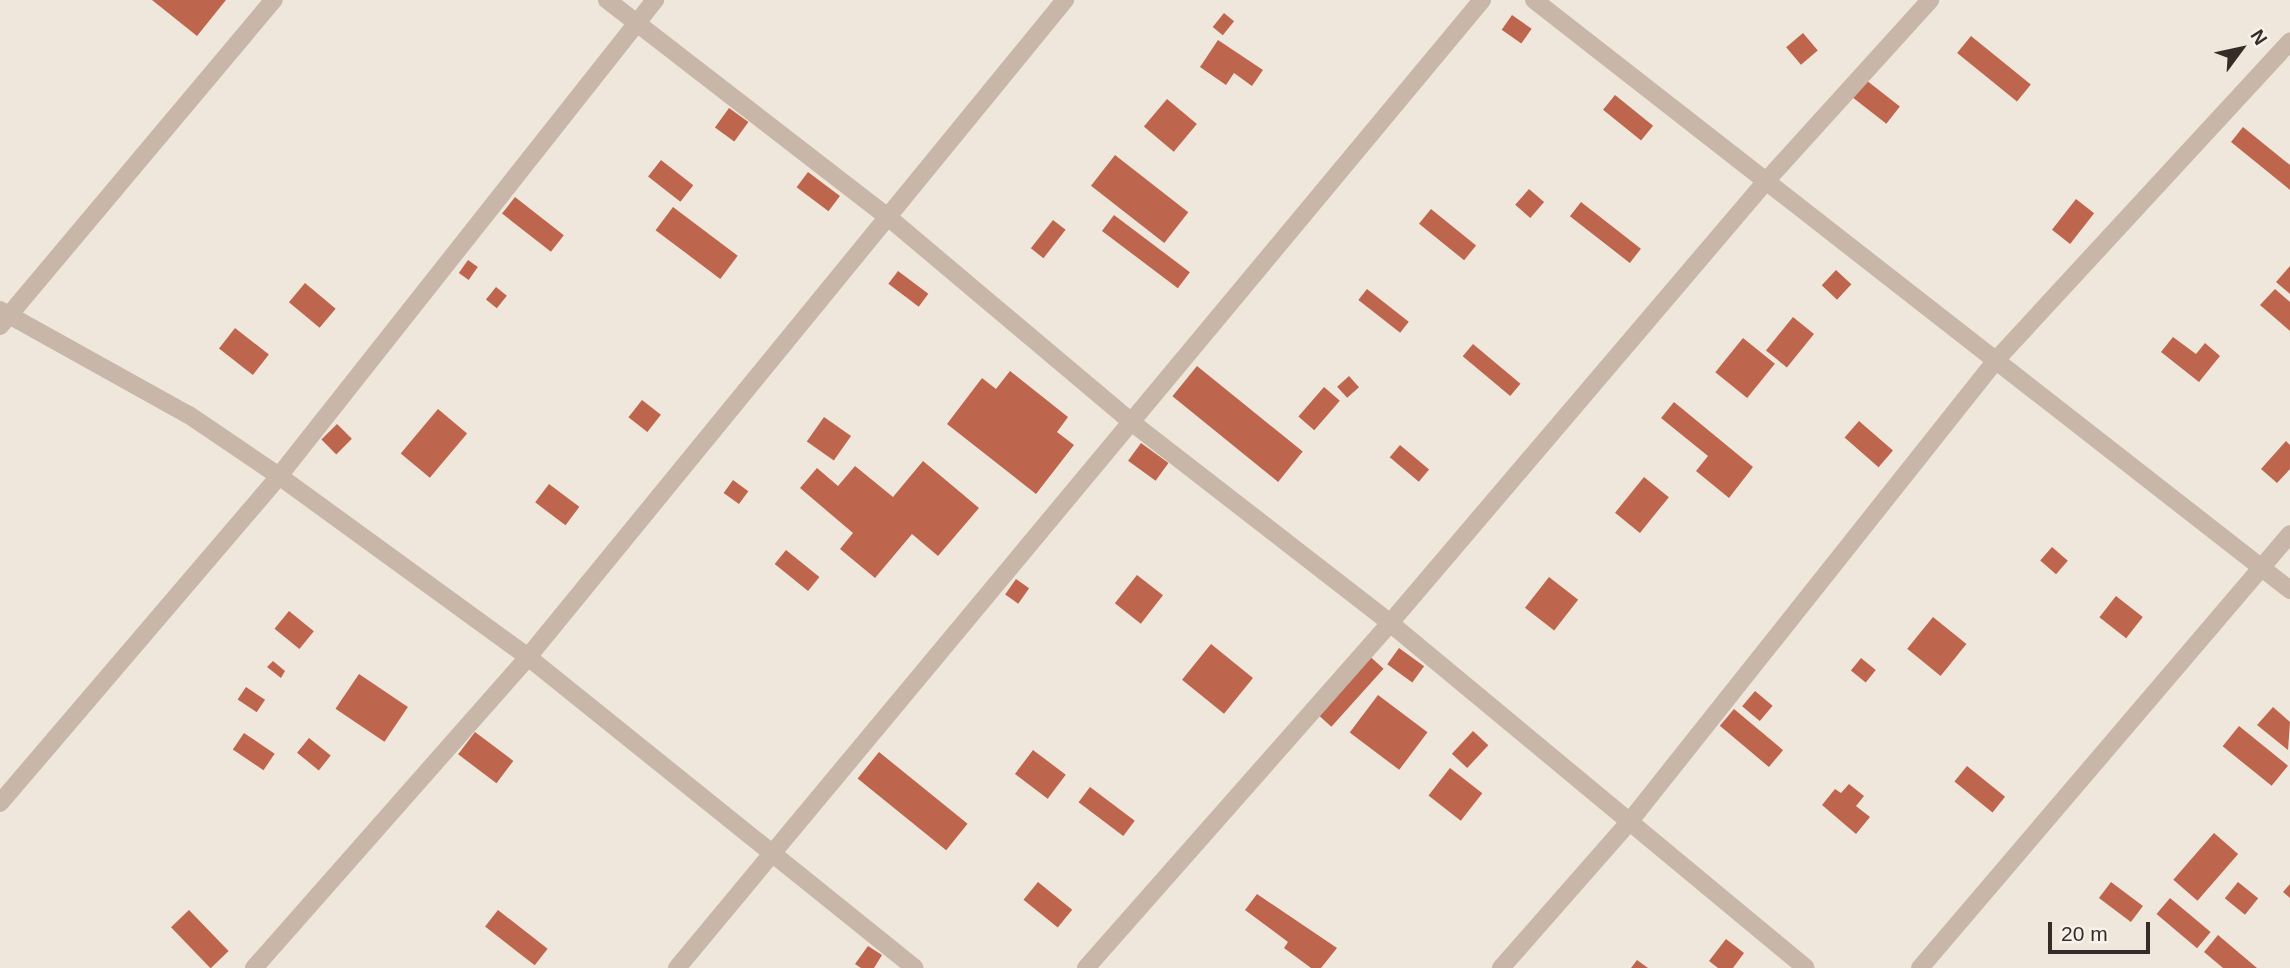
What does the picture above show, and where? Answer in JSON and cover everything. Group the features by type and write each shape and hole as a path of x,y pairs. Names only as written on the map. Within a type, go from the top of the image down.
{"street":[{"path":"274,0 3,317 189,415 279,476 528,657 915,968"},
{"path":"607,0 888,217 1130,421 1390,623 1806,968"},
{"path":"0,803 279,476 655,0"},
{"path":"254,968 528,657 1065,0"},
{"path":"677,968 776,854 1130,421 1482,0"},
{"path":"1534,0 2263,565 2290,590"},
{"path":"1086,968 1390,623 1768,180 1930,0"},
{"path":"1501,968 1630,821 1997,359 2290,41"},
{"path":"1920,968 2290,534"}],"building":[{"path":"152,0 226,0 197,36"},
{"path":"1224,13 1234,21 1223,35 1213,27"},
{"path":"1512,15 1532,29 1521,44 1502,30"},
{"path":"1803,33 1818,51 1801,65 1786,47"},
{"path":"1971,36 2031,84 2017,102 1957,53"},
{"path":"1218,40 1263,70 1252,86 1234,73 1226,85 1200,67"},
{"path":"1866,80 1900,106 1886,124 1852,97"},
{"path":"1615,95 1653,126 1641,141 1603,110"},
{"path":"1167,99 1197,124 1174,152 1144,127"},
{"path":"729,108 748,122 734,142 715,127"},
{"path":"2243,127 2290,165 2290,190 2231,142"},
{"path":"1115,155 1188,212 1164,243 1091,186"},
{"path":"661,160 693,185 680,202 648,177"},
{"path":"808,172 840,196 829,211 797,187"},
{"path":"1529,189 1544,202 1530,218 1515,205"},
{"path":"515,197 564,235 551,252 502,214"},
{"path":"2076,199 2094,213 2070,244 2052,230"},
{"path":"1581,202 1641,249 1630,263 1570,216"},
{"path":"673,207 738,256 720,279 656,230"},
{"path":"1431,209 1476,246 1464,260 1419,224"},
{"path":"1114,215 1190,272 1178,288 1102,231"},
{"path":"1053,220 1066,230 1043,258 1031,248"},
{"path":"468,260 478,267 469,280 459,273"},
{"path":"2290,266 2290,294 2276,282"},
{"path":"1836,270 1851,284 1837,300 1822,285"},
{"path":"898,271 928,294 919,307 888,284"},
{"path":"305,283 336,309 320,328 289,302"},
{"path":"496,287 507,296 497,308 486,299"},
{"path":"1367,289 1409,322 1400,333 1358,300"},
{"path":"2275,289 2290,302 2290,331 2260,305"},
{"path":"1793,317 1814,334 1787,367 1766,350"},
{"path":"235,328 269,354 253,375 219,348"},
{"path":"2173,337 2196,354 2205,343 2220,356 2199,382 2161,352"},
{"path":"1743,338 1775,364 1747,398 1715,372"},
{"path":"1473,344 1520,384 1510,396 1463,356"},
{"path":"1197,366 1303,452 1278,482 1172,396"},
{"path":"1010,371 1068,417 1057,432 1074,445 1036,494 947,424 982,378 996,389"},
{"path":"1349,376 1359,387 1347,398 1337,387"},
{"path":"1324,387 1340,401 1314,430 1298,416"},
{"path":"642,400 661,415 647,432 628,417"},
{"path":"1674,402 1753,467 1729,498 1696,471 1708,456 1661,418"},
{"path":"438,409 467,433 430,478 401,453"},
{"path":"824,417 851,436 834,461 807,442"},
{"path":"1859,421 1893,451 1879,467 1845,438"},
{"path":"337,424 352,439 336,454 321,440"},
{"path":"2286,441 2290,445 2290,469 2277,483 2261,469"},
{"path":"1141,443 1169,463 1156,481 1128,461"},
{"path":"1400,445 1429,469 1419,482 1390,457"},
{"path":"923,461 979,508 938,556 912,534 875,578 840,549 853,533 800,488 817,468 838,486 855,466 893,497"},
{"path":"1644,477 1669,497 1640,533 1615,513"},
{"path":"733,480 748,491 739,504 724,493"},
{"path":"549,484 579,507 566,525 535,502"},
{"path":"2052,547 2068,561 2056,574 2040,561"},
{"path":"786,550 819,577 808,591 775,564"},
{"path":"1137,575 1163,595 1141,624 1115,603"},
{"path":"1549,577 1578,600 1554,631 1525,608"},
{"path":"1016,579 1029,588 1018,604 1005,595"},
{"path":"2116,596 2143,617 2126,638 2099,617"},
{"path":"289,611 314,631 299,649 275,629"},
{"path":"1933,617 1966,644 1941,676 1907,649"},
{"path":"1211,644 1253,678 1224,714 1182,680"},
{"path":"1399,648 1424,666 1412,682 1387,664"},
{"path":"1365,652 1384,669 1331,727 1313,710"},
{"path":"1861,658 1876,670 1866,682 1851,670"},
{"path":"273,661 285,671 281,678 267,667"},
{"path":"359,674 408,707 384,742 336,709"},
{"path":"246,687 265,700 257,712 238,699"},
{"path":"1755,691 1773,706 1760,721 1742,706"},
{"path":"1378,695 1428,732 1399,770 1350,733"},
{"path":"2273,707 2290,722 2288,750 2257,725"},
{"path":"1734,709 1783,750 1769,767 1720,726"},
{"path":"2239,726 2288,766 2272,786 2223,746"},
{"path":"1473,731 1488,745 1467,768 1452,754"},
{"path":"475,732 513,761 496,783 458,754"},
{"path":"244,733 275,754 263,770 233,750"},
{"path":"309,738 331,756 319,770 297,753"},
{"path":"1033,750 1066,775 1048,799 1015,774"},
{"path":"879,752 968,824 946,850 858,778"},
{"path":"1967,766 2005,797 1992,812 1954,782"},
{"path":"1450,768 1482,793 1461,821 1428,796"},
{"path":"1849,784 1864,796 1856,806 1870,817 1856,834 1822,805 1835,789 1841,793"},
{"path":"1090,787 1135,821 1123,836 1079,802"},
{"path":"2214,833 2238,854 2197,901 2173,880"},
{"path":"1038,882 1072,910 1058,928 1024,900"},
{"path":"2111,882 2143,906 2131,922 2099,898"},
{"path":"2238,882 2258,898 2245,915 2225,898"},
{"path":"2290,884 2290,898 2283,892"},
{"path":"1257,894 1337,948 1321,968 1311,968 1284,948 1288,942 1245,910"},
{"path":"2170,898 2211,932 2197,948 2157,914"},
{"path":"189,910 229,951 210,968 171,927"},
{"path":"498,910 548,949 535,965 485,927"},
{"path":"2218,935 2257,968 2223,968 2204,952"},
{"path":"1726,939 1744,953 1733,968 1718,968 1709,961"},
{"path":"868,946 882,955 874,968 861,968 855,964"},
{"path":"1637,960 1648,968 1631,968"}]}
